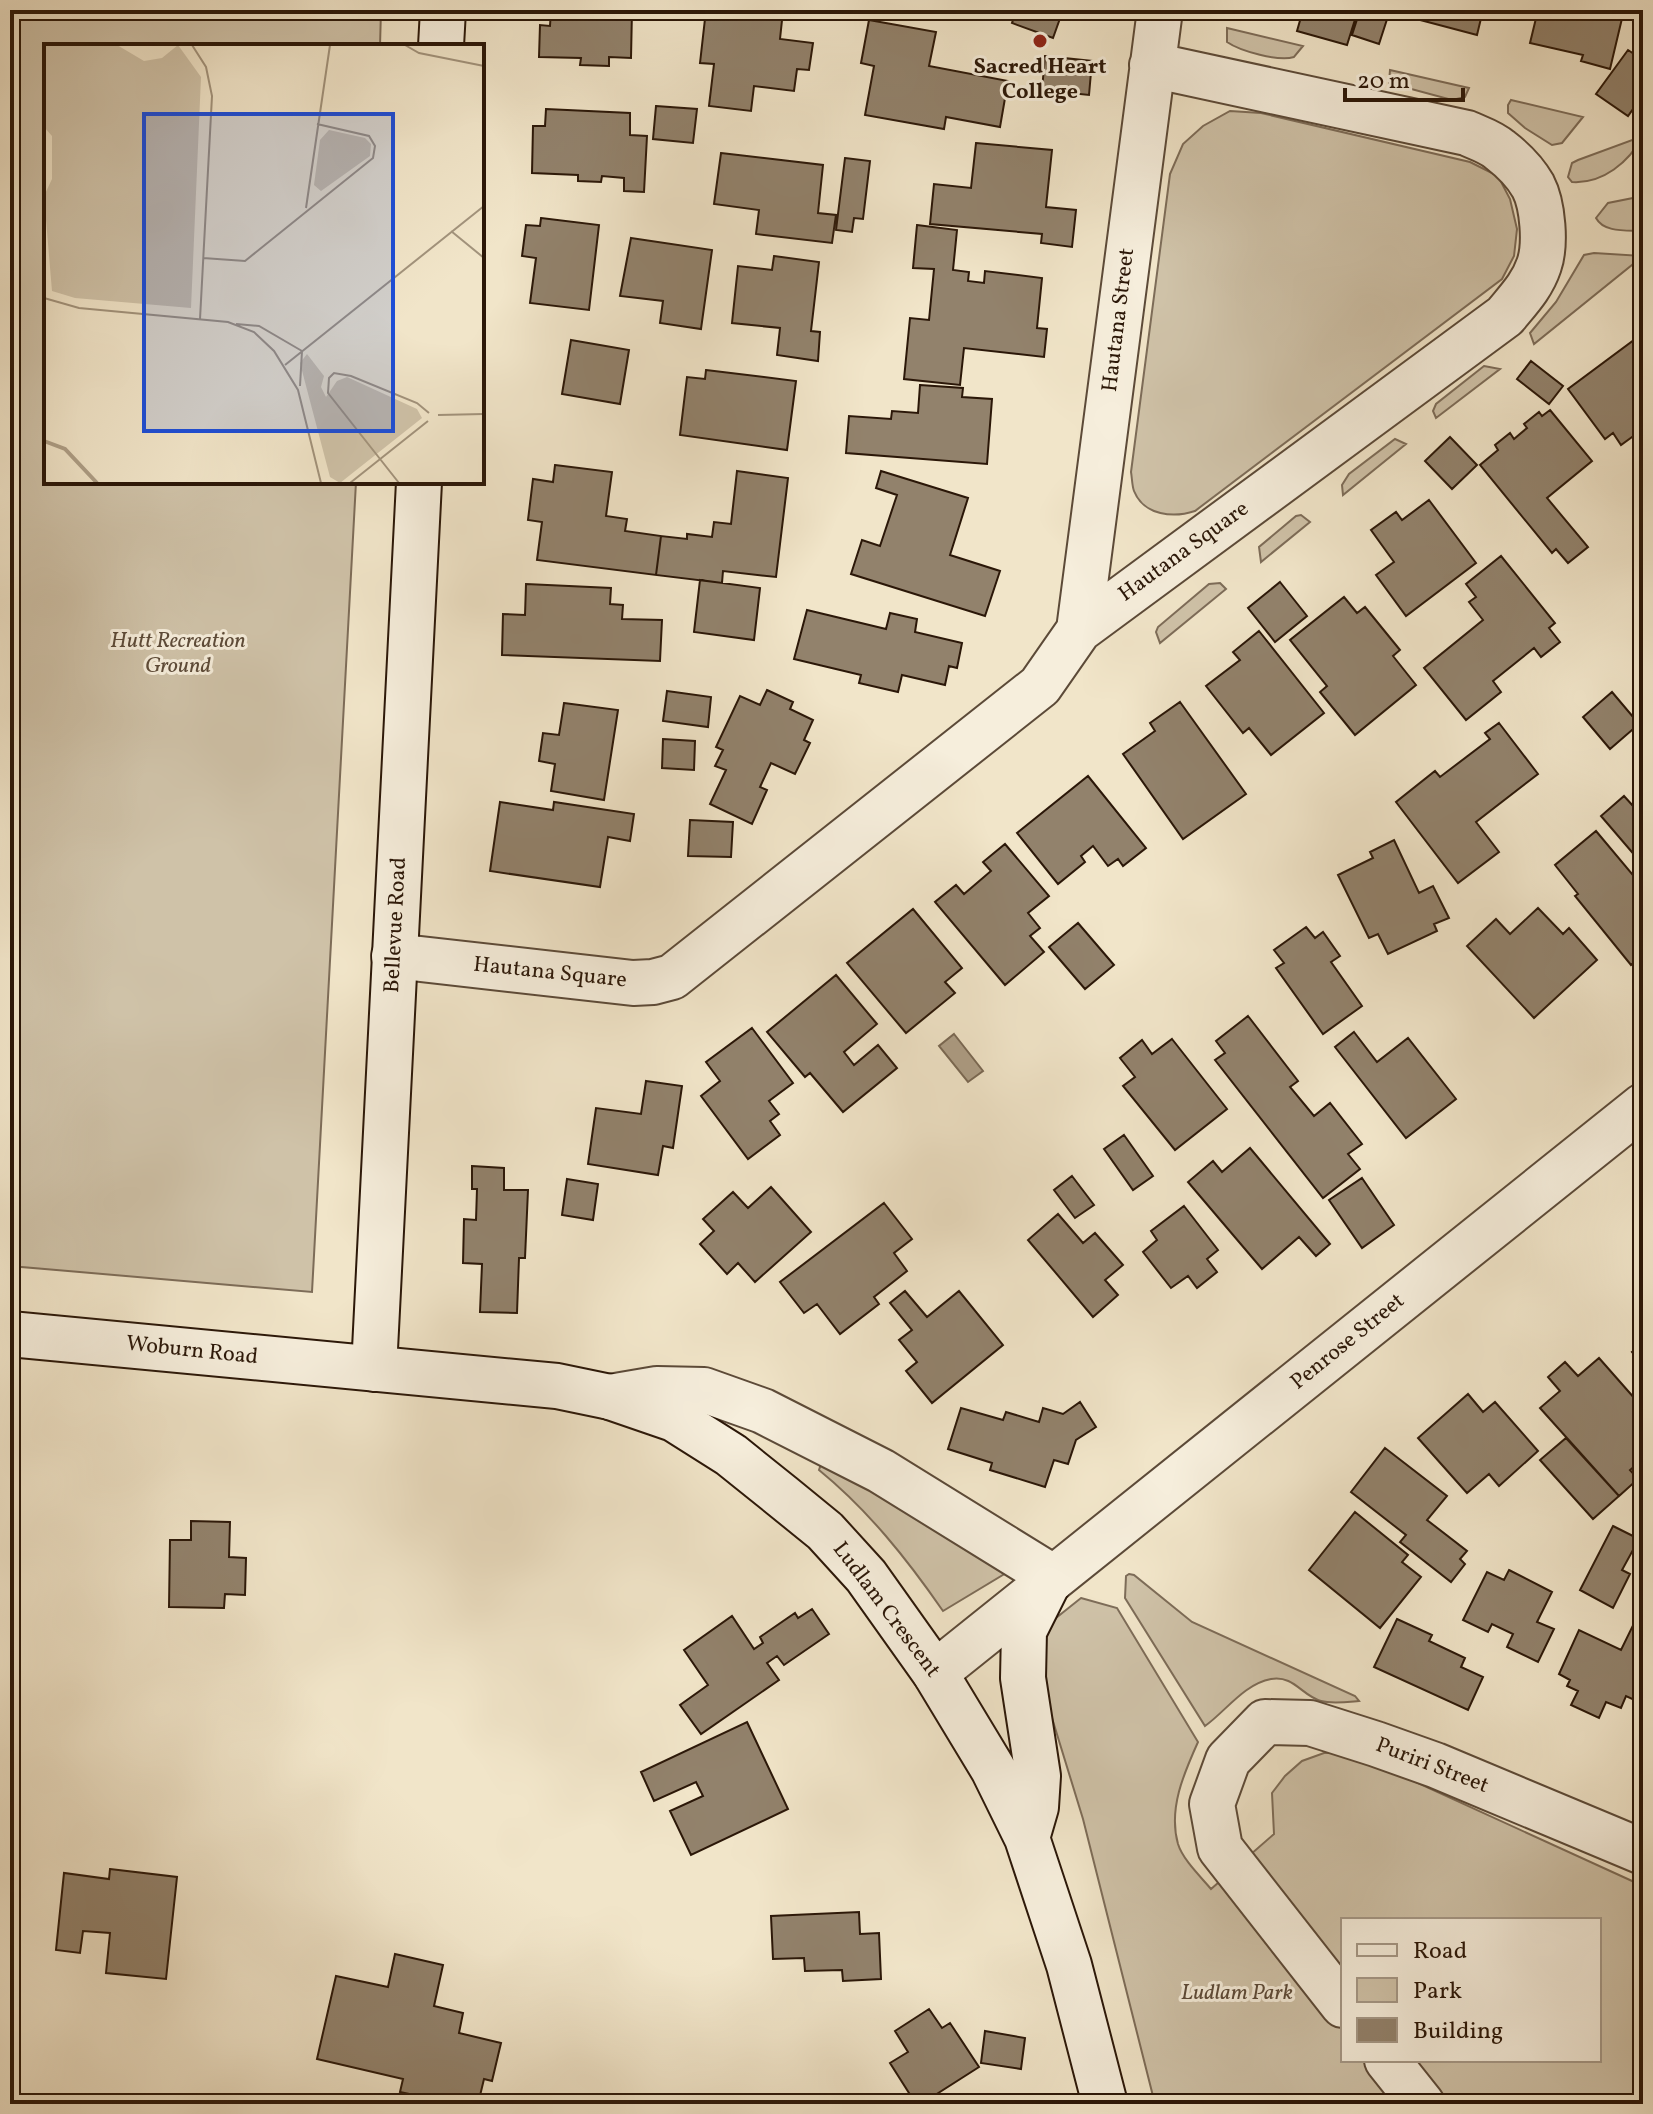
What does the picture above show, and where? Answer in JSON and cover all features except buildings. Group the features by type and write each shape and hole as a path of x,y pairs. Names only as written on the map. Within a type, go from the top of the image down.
{"street":[{"path":"441,44 443,10"},
{"name":"Hautana Street","path":"1079,630 1160,10"},
{"name":"Hautana Square","path":"394,956 633,983 672,977 1040,686 1079,630 1505,316 1526,292 1540,263 1542,234 1535,189 1520,167 1497,147 1467,133 1152,65"},
{"name":"Bellevue Road","path":"374,1369 419,484"},
{"name":"Penrose Street","path":"935,1673 1643,1106"},
{"name":"Woburn Road","path":"10,1334 374,1369"},
{"name":"Ludlam Crescent","path":"374,1369 557,1386 610,1397 674,1419 731,1455 825,1531 866,1576 935,1673 993,1769 1027,1838 1069,1965 1105,2104"},
{"path":"610,1397 657,1389 704,1390 763,1411 881,1471 1051,1580 1024,1631 1023,1678 1038,1776 1036,1807 1027,1838"},
{"name":"Puriri Street","path":"1341,2002 1220,1848 1212,1804 1228,1760 1265,1722 1310,1723 1435,1765 1643,1852"},
{"path":"1389,2062 1422,2104"}],"green space":[{"name":"Hutt Recreation Ground","path":"10,10 381,10 380,44 44,44 44,484 356,484 312,1292 10,1266"},
{"path":"1227,28 1303,46 1294,57 1260,55 1227,42"},
{"path":"1390,70 1469,88 1465,97 1452,100 1389,83"},
{"path":"1511,100 1583,117 1562,143 1552,145 1508,113"},
{"path":"1230,111 1261,113 1470,162 1498,176 1510,199 1517,229 1514,256 1502,279 1195,511 1160,513 1145,506 1139,499 1133,489 1131,472 1170,174 1183,144 1203,126"},
{"path":"1643,136 1614,170 1583,182 1572,182 1568,177 1572,163"},
{"path":"1643,196 1643,231 1610,228 1596,218 1608,203"},
{"path":"1584,255 1643,256 1534,344 1530,333 1556,302"},
{"path":"1484,366 1500,369 1436,418 1433,411 1436,404"},
{"path":"1395,439 1406,444 1343,495 1342,485 1349,474"},
{"path":"1301,515 1310,522 1261,562 1259,547"},
{"path":"1220,583 1226,589 1160,643 1156,632 1158,627 1209,584"},
{"path":"821,1464 864,1482 1011,1570 943,1611 886,1536 819,1470"},
{"path":"1129,1574 1192,1622 1355,1696 1359,1701 1321,1701 1286,1680 1271,1679 1252,1686 1205,1726 1125,1598 1126,1576"},
{"name":"Ludlam Park","path":"1081,1598 1117,1608 1198,1742 1179,1792 1175,1831 1184,1856 1211,1889 1274,1834 1272,1793 1285,1776 1302,1761 1324,1753 1350,1752 1643,1886 1643,2104 1155,2104 1083,1819 1048,1705 1038,1659 1045,1635 1056,1618"}],"shaded area":[{"path":"954,1034 983,1071 968,1082 939,1046"}],"place":[{"name":"Sacred Heart College","path":"1040,41"}]}
